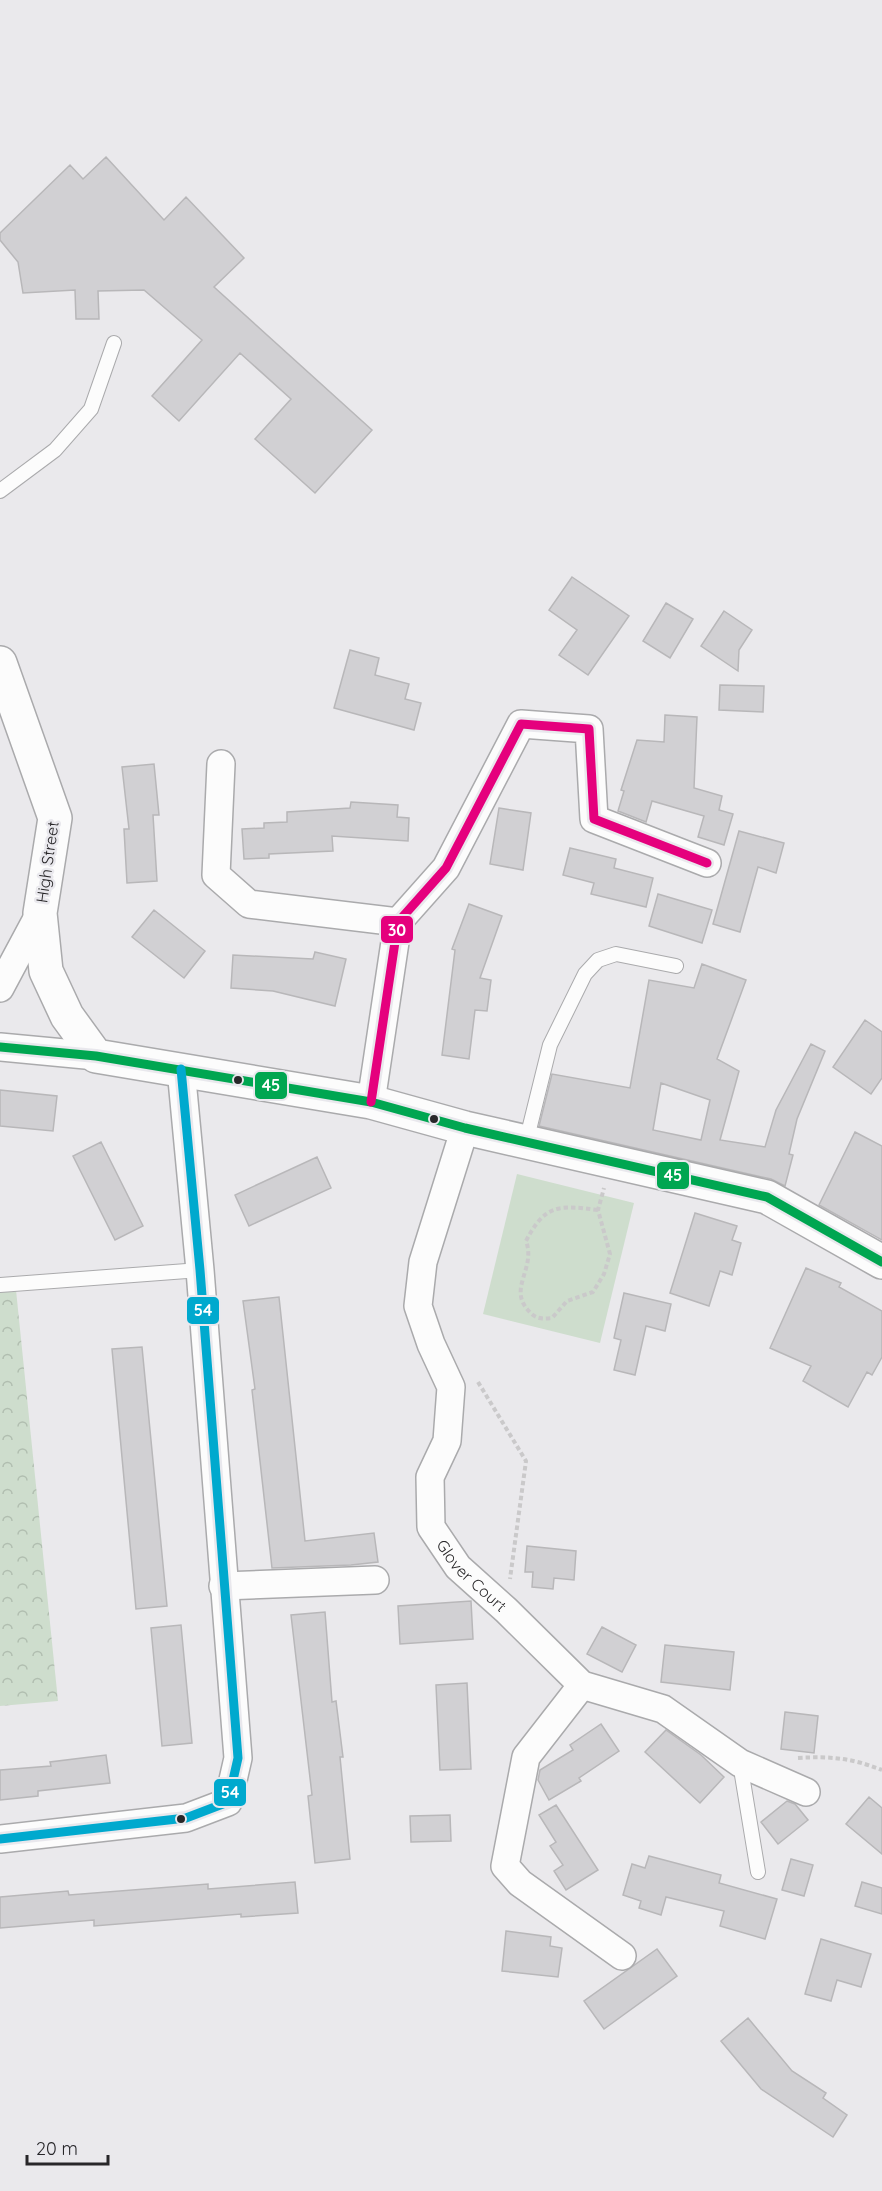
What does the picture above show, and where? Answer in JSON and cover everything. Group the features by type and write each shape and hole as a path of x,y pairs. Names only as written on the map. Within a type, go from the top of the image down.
{"main road":[{"name":"High Street","path":"0,663 55,819 40,913 46,970 67,1016 96,1056"},
{"path":"96,1056 371,1102 465,1128 767,1197 882,1262"}],"street":[{"path":"371,1102 398,922 446,868 521,724 589,729 594,819 707,863"},
{"path":"221,764 216,876 249,904 398,922"},
{"path":"0,988 40,913"},
{"path":"0,1047 96,1056"},
{"path":"0,1839 186,1818 228,1803 238,1758 200,1270 181,1069"},
{"name":"Glover Court","path":"465,1128 423,1262 418,1306 431,1344 451,1387 447,1441 430,1477 431,1527 458,1567 506,1610 582,1685 663,1709 741,1763 806,1792"},
{"path":"223,1587 375,1580"},
{"path":"582,1685 526,1757 505,1866 520,1883 622,1956"}],"lane":[{"path":"0,491 55,450 91,409 114,343"},
{"path":"520,1140 550,1045 585,974 598,960 616,954 676,966"},
{"path":"0,1285 200,1270"},
{"path":"741,1763 758,1872"}],"path":[{"path":"598,1210 572,1206 547,1211 533,1227 526,1240 529,1248 527,1270 519,1292 521,1302 537,1319 552,1318 567,1301 593,1292 604,1274 610,1254 598,1210 611,1161"},
{"path":"473,1374 526,1461 506,1610"},
{"path":"797,1758 855,1760 882,1770"}],"green space":[{"path":"517,1174 634,1203 600,1343 483,1314"},
{"path":"16,1290 58,1701 0,1706 0,1291"}],"building":[{"path":"106,157 164,220 186,197 244,258 214,287 372,430 315,493 255,439 291,399 240,353 179,421 152,396 202,340 144,290 98,291 99,319 76,319 75,290 23,293 18,262 0,240 0,233 70,165 83,179"},
{"path":"572,577 629,616 588,675 559,655 577,630 549,610"},
{"path":"666,603 693,619 670,658 643,641"},
{"path":"724,611 752,630 739,650 738,671 701,646"},
{"path":"350,650 379,658 375,675 409,684 405,699 421,703 414,730 334,708"},
{"path":"720,685 764,686 763,712 719,710"},
{"path":"665,715 697,717 694,788 722,796 719,810 733,814 724,845 698,837 704,816 652,801 646,822 618,811 624,791 621,790 637,740 664,742"},
{"path":"154,764 159,815 153,815 157,881 127,883 124,829 129,829 122,767"},
{"path":"351,802 398,805 397,817 409,818 408,841 332,836 333,851 269,854 269,858 244,859 242,829 264,828 264,823 287,822 287,812 350,808"},
{"path":"499,808 531,813 523,870 490,864"},
{"path":"739,831 784,843 776,873 758,867 740,932 713,924"},
{"path":"570,848 616,859 614,868 653,878 646,907 591,894 594,883 563,875"},
{"path":"658,894 712,910 702,943 649,926"},
{"path":"469,904 502,916 480,978 491,980 487,1011 475,1010 469,1059 442,1055 455,950 452,949"},
{"path":"154,910 205,951 184,978 132,937"},
{"path":"315,952 346,959 335,1006 273,991 231,988 233,955 313,959"},
{"path":"702,964 746,980 717,1059 739,1071 720,1140 765,1147 776,1110 811,1044 825,1051 797,1119 789,1154 793,1155 785,1186 771,1179 539,1126 552,1074 630,1088 649,980 694,988","holes":["661,1083 710,1100 701,1140 653,1130"]},
{"path":"865,1020 882,1032 882,1078 871,1094 833,1067"},
{"path":"0,1090 57,1096 53,1131 0,1126"},
{"path":"855,1132 882,1146 882,1240 819,1205"},
{"path":"101,1142 143,1226 115,1240 73,1156"},
{"path":"317,1157 331,1188 249,1226 235,1195"},
{"path":"695,1213 737,1226 732,1240 741,1243 732,1275 720,1271 709,1306 670,1293"},
{"path":"806,1268 841,1283 839,1287 882,1311 882,1357 872,1375 867,1372 848,1407 803,1381 811,1366 770,1348"},
{"path":"624,1293 671,1304 665,1331 646,1326 635,1375 614,1370 621,1340 614,1338"},
{"path":"279,1297 305,1541 374,1533 378,1562 272,1568 252,1390 255,1389 243,1301"},
{"path":"142,1347 167,1606 136,1609 112,1349"},
{"path":"527,1546 576,1551 574,1580 554,1578 553,1589 532,1587 533,1572 525,1572"},
{"path":"471,1601 473,1639 400,1644 398,1606"},
{"path":"325,1612 332,1702 336,1701 343,1757 340,1757 350,1859 315,1863 308,1796 312,1795 291,1615"},
{"path":"181,1625 192,1743 162,1746 151,1628"},
{"path":"602,1627 636,1645 622,1672 587,1654"},
{"path":"665,1645 734,1652 730,1690 661,1682"},
{"path":"467,1683 471,1769 440,1770 436,1685"},
{"path":"785,1712 818,1716 814,1753 781,1749"},
{"path":"601,1724 619,1751 579,1778 581,1781 549,1800 538,1780 540,1770 573,1750 570,1745"},
{"path":"666,1730 701,1755 724,1777 700,1803 645,1752"},
{"path":"106,1755 110,1783 38,1791 38,1796 0,1800 0,1770 51,1766 50,1762"},
{"path":"869,1797 882,1808 882,1854 846,1824"},
{"path":"787,1801 795,1804 808,1820 778,1844 761,1822"},
{"path":"556,1805 598,1870 566,1890 554,1871 563,1865 550,1846 556,1842 539,1815"},
{"path":"450,1815 451,1841 411,1842 410,1816"},
{"path":"649,1856 721,1875 719,1883 777,1899 765,1939 720,1926 724,1911 666,1897 661,1915 639,1908 641,1901 623,1895 632,1864 645,1868"},
{"path":"791,1859 813,1865 804,1896 782,1890"},
{"path":"295,1882 298,1913 241,1917 241,1914 94,1926 94,1920 0,1928 0,1897 68,1891 69,1895 208,1884 208,1889"},
{"path":"862,1882 882,1888 882,1914 855,1906"},
{"path":"506,1931 551,1937 550,1946 562,1948 558,1977 502,1971"},
{"path":"821,1939 871,1954 861,1987 837,1980 831,2001 805,1994"},
{"path":"657,1949 677,1976 604,2029 584,2001"},
{"path":"748,2018 792,2071 826,2093 823,2098 847,2115 833,2137 761,2089 721,2041"}],"transit line":[{"name":"30","path":"371,1102 398,922 446,868 521,724 589,729 594,819 707,863"},
{"name":"45","path":"0,1047 96,1056 371,1102 465,1128 767,1197 882,1262"},
{"name":"54","path":"0,1839 186,1818 228,1802 238,1758 200,1270 181,1069"}]}
